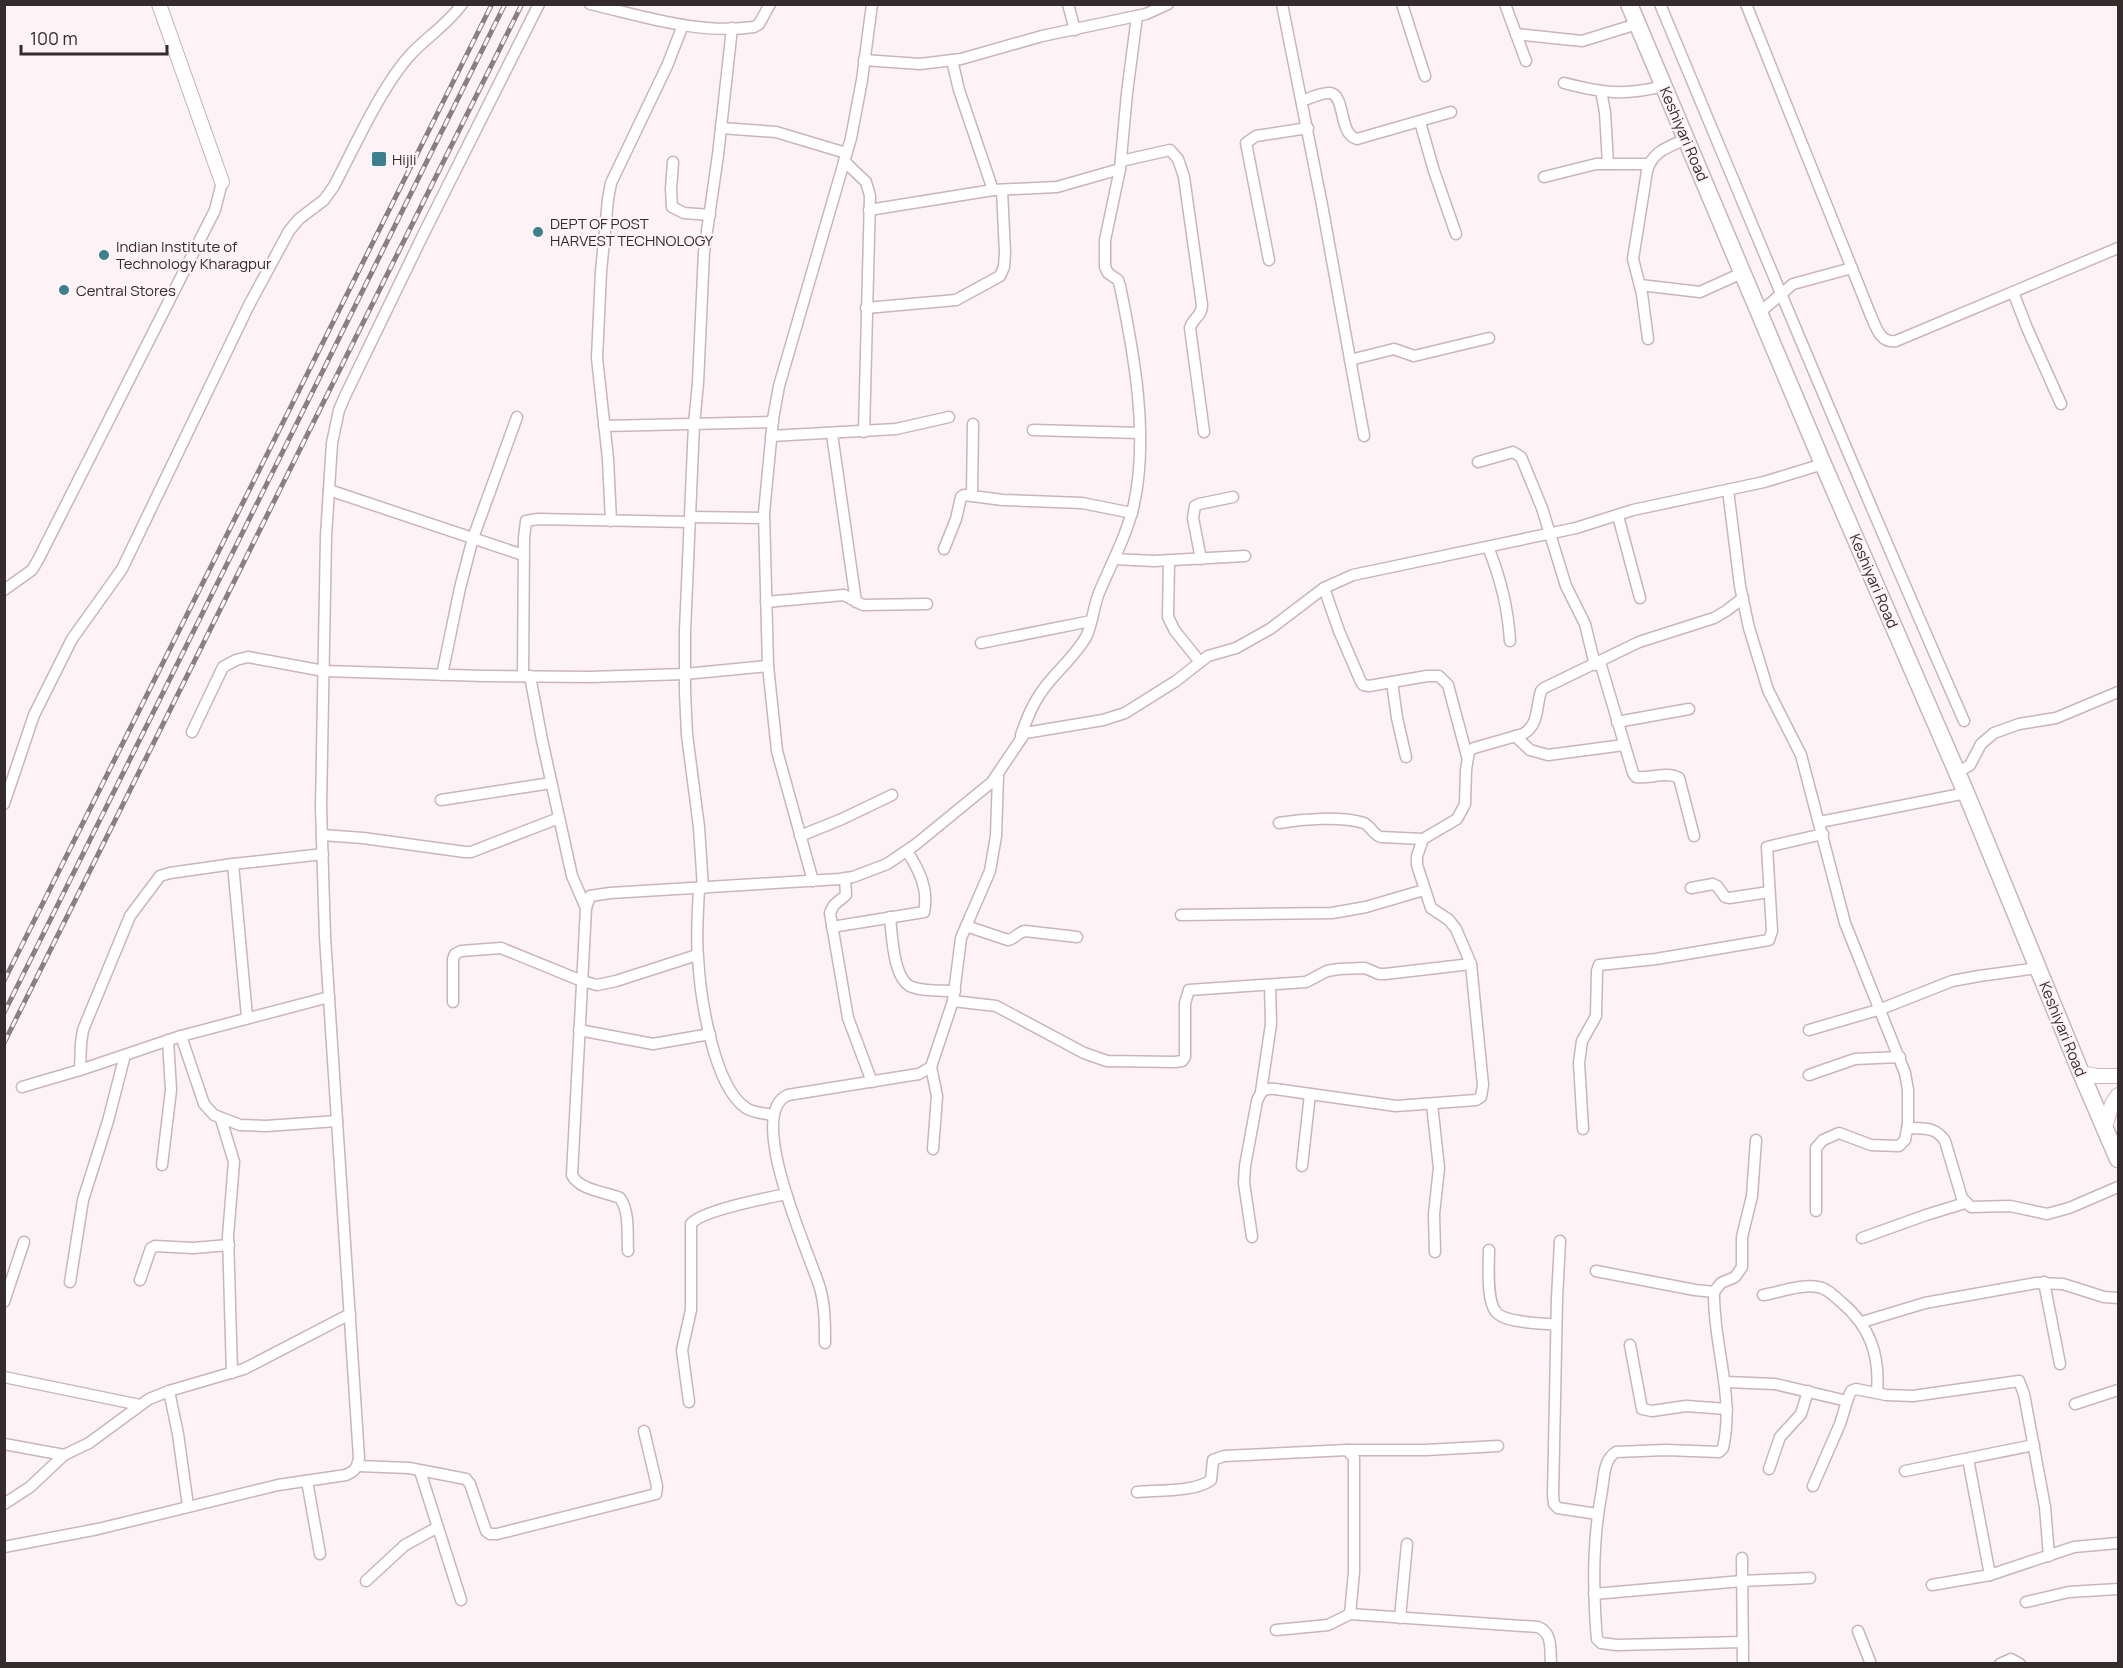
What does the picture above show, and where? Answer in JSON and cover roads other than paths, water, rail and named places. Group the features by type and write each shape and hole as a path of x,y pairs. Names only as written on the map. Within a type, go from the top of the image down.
{"main road":[{"name":"Keshiyari Road","path":"1629,4 1823,464 1966,793 2118,1158"}],"street":[{"path":"4,590 32,570 38,560 214,210 222,182 159,4"},
{"path":"4,804 38,705 72,639 122,569 249,304 289,231 299,219 324,200 334,186 386,92 412,53 454,16 462,4"},
{"path":"4,1547 98,1529 278,1485 346,1475 358,1466 329,997 322,835 326,536 332,443 345,396 539,4"},
{"path":"590,4 683,25 716,29 747,28 759,24 770,4"},
{"path":"813,881 777,751 768,666 764,518 771,436 779,386 827,225 857,109 872,4"},
{"path":"1068,4 1075,30"},
{"path":"864,60 920,64 952,60 1042,36 1137,16 1168,4"},
{"path":"1282,4 1308,128 1364,436"},
{"path":"1402,4 1425,76"},
{"path":"1504,4 1526,61"},
{"path":"1660,4 1782,293 1807,359 1964,722"},
{"path":"1746,4 1852,268 1878,331 1884,339 1890,342 2118,248"},
{"path":"628,1251 626,1215 620,1198 580,1184 574,1180 572,1175 587,901 595,894 845,878 887,864 907,851 998,776 1021,735 1032,706 1040,693 1086,636 1097,596 1132,513 1139,472 1136,381 1118,280 1108,273 1104,255 1108,217 1121,165 1137,16"},
{"path":"1516,34 1582,41 1637,24"},
{"path":"611,521 608,459 597,358 601,272 608,199 611,183 667,66 683,25"},
{"path":"732,28 704,252 690,520 685,674 687,735 699,827 701,888 698,955 701,991 710,1034 721,1073 735,1096 747,1109 772,1115"},
{"path":"866,308 956,300 1000,276 1004,267 1005,253 997,190 959,90 952,60"},
{"path":"1564,83 1601,92 1627,93 1664,86"},
{"path":"1601,92 1605,112 1608,164"},
{"path":"1302,101 1330,93 1335,95 1347,131 1357,139 1451,112"},
{"path":"1420,122 1456,234"},
{"path":"721,128 776,132 845,157 866,182 870,196 864,432"},
{"path":"1269,260 1246,143 1257,136 1308,128"},
{"path":"1648,339 1634,252 1649,164 1661,150 1686,139"},
{"path":"869,210 997,190 1057,187 1170,150 1178,159 1184,177 1202,305 1200,315 1192,321 1190,328 1204,432"},
{"path":"673,162 670,189 672,207 684,213 710,215"},
{"path":"1544,177 1585,166 1649,164"},
{"path":"1759,313 1794,284 1852,268"},
{"path":"1640,285 1700,292 1742,273"},
{"path":"2013,292 2061,404"},
{"path":"1350,360 1394,349 1414,356 1489,338"},
{"path":"442,675 473,538 517,417"},
{"path":"771,436 905,428 949,417"},
{"path":"604,426 773,422"},
{"path":"972,495 973,424"},
{"path":"1033,430 1139,433"},
{"path":"832,434 856,602"},
{"path":"1479,462 1513,452 1521,457 1550,533 1566,586 1585,624 1630,765 1636,777 1668,775 1679,778 1694,836"},
{"path":"1021,735 1030,731 1103,720 1125,713 1176,681 1212,654 1227,650 1270,629 1324,588 1353,575 1599,522 1661,504 1764,482 1823,464"},
{"path":"329,490 524,555"},
{"path":"1728,490 1733,540 1749,628 1768,690 1801,755 1845,923 1900,1057 1908,1090 1908,1124 1905,1140 1899,1146 1871,1145 1839,1133 1818,1144 1816,1148 1816,1211"},
{"path":"944,549 956,519 961,497 964,495 1003,500 1082,503 1132,513"},
{"path":"1201,559 1193,518 1195,506 1233,497"},
{"path":"1618,516 1640,598"},
{"path":"586,908 574,884 527,676 524,555 526,521 538,519 611,521 764,518"},
{"path":"1488,547 1504,590 1509,614 1510,641"},
{"path":"1114,559 1169,561 1245,556"},
{"path":"1169,561 1168,617 1175,631 1200,662"},
{"path":"1279,823 1313,818 1357,822 1365,824 1376,836 1423,839 1457,819 1465,804 1467,756 1448,685 1439,676 1434,675 1370,686 1364,685 1358,678 1324,588"},
{"path":"766,602 844,596 863,605 927,604"},
{"path":"1467,756 1474,748 1523,734 1533,725 1539,696 1544,688 1639,642 1714,618 1743,598"},
{"path":"981,644 1091,621"},
{"path":"192,732 220,673 229,662 248,657 324,671 442,675 685,674 768,666"},
{"path":"1392,682 1406,757"},
{"path":"1957,773 1970,765 1982,744 1994,734 2019,724 2056,718 2118,692"},
{"path":"1617,722 1689,709"},
{"path":"1515,736 1530,750 1548,755 1624,745"},
{"path":"933,1149 937,1096 931,1067 954,996 960,946 966,926 983,891 994,856 998,776"},
{"path":"441,800 551,783"},
{"path":"1820,822 1966,793"},
{"path":"800,836 892,795"},
{"path":"322,835 363,838 465,852 559,818"},
{"path":"1583,1129 1579,1063 1582,1041 1596,1017 1599,965 1656,959 1769,940 1772,931 1767,847 1823,834"},
{"path":"1261,1092 1275,1089 1381,1106 1432,1104 1476,1100 1481,1097 1483,1092 1471,964 1456,929 1449,920 1431,908 1424,890 1417,865 1417,856 1423,839"},
{"path":"832,927 921,913 925,909 922,877 907,851"},
{"path":"80,1070 81,1043 88,1017 130,916 160,876 232,864 323,854"},
{"path":"232,864 247,1017"},
{"path":"845,878 846,895 831,908 832,927 848,1018 872,1082"},
{"path":"1691,888 1713,884 1725,897 1729,898 1769,892"},
{"path":"1181,915 1332,913 1366,907 1424,890"},
{"path":"890,917 897,963 906,982 916,988 996,1006 1088,1055 1107,1061 1182,1061 1186,1051 1186,994 1190,990 1306,982 1327,971 1339,969 1365,968 1385,974 1471,964"},
{"path":"966,926 1008,940 1019,932 1025,931 1077,937"},
{"path":"453,1002 453,959 455,954 462,951 501,948 597,985 698,955"},
{"path":"1809,1030 1881,1009 1952,981 2038,968"},
{"path":"1252,1237 1244,1175 1257,1101 1261,1092 1271,1024 1270,985"},
{"path":"22,1087 181,1036 329,997"},
{"path":"579,1030 653,1044 710,1034"},
{"path":"181,1036 204,1104 221,1119 240,1125 266,1126 337,1121"},
{"path":"162,1165 171,1090 168,1040"},
{"path":"70,1282 83,1200 108,1121 125,1055"},
{"path":"1809,1075 1855,1059 1900,1057"},
{"path":"825,1343 825,1321 820,1288 781,1180 772,1115 777,1103 782,1097 788,1095 919,1074 931,1067"},
{"path":"2081,1073 2118,1076"},
{"path":"1302,1166 1310,1094"},
{"path":"2104,1126 2118,1095"},
{"path":"1432,1104 1439,1168 1434,1214 1435,1252"},
{"path":"221,1119 234,1162 229,1245 232,1373"},
{"path":"1908,1124 1911,1128 1934,1129 1940,1133 1945,1141 1962,1198 1971,1207 2010,1206 2047,1214 2069,1208 2118,1187"},
{"path":"1743,1642 1617,1645 1600,1643 1596,1628 1594,1594 1594,1540 1606,1468 1611,1455 1616,1452 1666,1450 1719,1452 1724,1443 1727,1409 1714,1292 1721,1283 1735,1277 1742,1268 1742,1237 1752,1196 1756,1140"},
{"path":"689,1402 682,1350 691,1310 691,1224 699,1217 718,1211 786,1194"},
{"path":"1862,1238 1965,1203"},
{"path":"1560,1241 1552,1496 1558,1508 1597,1514"},
{"path":"4,1302 24,1242"},
{"path":"140,1280 151,1248 155,1246 192,1248 229,1245"},
{"path":"1489,1250 1490,1297 1496,1312 1505,1317 1556,1325"},
{"path":"1596,1271 1714,1292"},
{"path":"2044,1282 2060,1364"},
{"path":"1862,1322 1925,1304 2044,1282 2063,1284 2104,1297 2118,1298"},
{"path":"1763,1295 1819,1287 1831,1293 1856,1315 1869,1334 1878,1379 1877,1392"},
{"path":"4,1504 30,1487 63,1455 89,1443 140,1405 158,1395 232,1373 264,1360 350,1314"},
{"path":"1630,1345 1642,1409 1652,1411 1686,1406 1727,1409"},
{"path":"4,1377 140,1405"},
{"path":"1813,1486 1840,1424 1851,1391 1856,1389 1905,1396 1925,1395 2019,1381 2024,1394 2045,1507 2049,1556"},
{"path":"1725,1382 1775,1384 1847,1401"},
{"path":"169,1391 178,1434 188,1506"},
{"path":"1769,1468 1780,1437 1801,1414 1808,1391"},
{"path":"2075,1404 2118,1394"},
{"path":"358,1466 398,1467 465,1479 470,1484 486,1531 496,1534 656,1494 657,1486 644,1431"},
{"path":"4,1444 63,1455"},
{"path":"1905,1471 2034,1445"},
{"path":"1137,1492 1207,1483 1211,1480 1213,1460 1224,1456 1498,1446"},
{"path":"1347,1450 1354,1458 1354,1572 1350,1614"},
{"path":"1968,1459 1990,1575"},
{"path":"420,1471 461,1600"},
{"path":"307,1481 320,1554"},
{"path":"366,1581 405,1545 438,1527"},
{"path":"1932,1585 1990,1575 2074,1546 2118,1543"},
{"path":"1400,1618 1407,1544"},
{"path":"1742,1558 1743,1664"},
{"path":"1594,1594 1742,1581 1810,1578"},
{"path":"2026,1602 2069,1592 2118,1589"},
{"path":"1276,1630 1328,1625 1350,1614 1538,1627 1545,1630 1548,1635 1551,1664"},
{"path":"1858,1631 1871,1664"},
{"path":"2000,1664 2011,1659 2020,1664"}],"railway":[{"path":"4,981 492,4"},
{"path":"4,1013 505,4"},
{"path":"4,1043 522,4"}],"place":[{"name":"Hijli","path":"379,159"},
{"name":"DEPT OF POST HARVEST TECHNOLOGY","path":"538,232"},
{"name":"Indian Institute of Technology Kharagpur","path":"104,255"},
{"name":"Central Stores","path":"64,290"}]}
